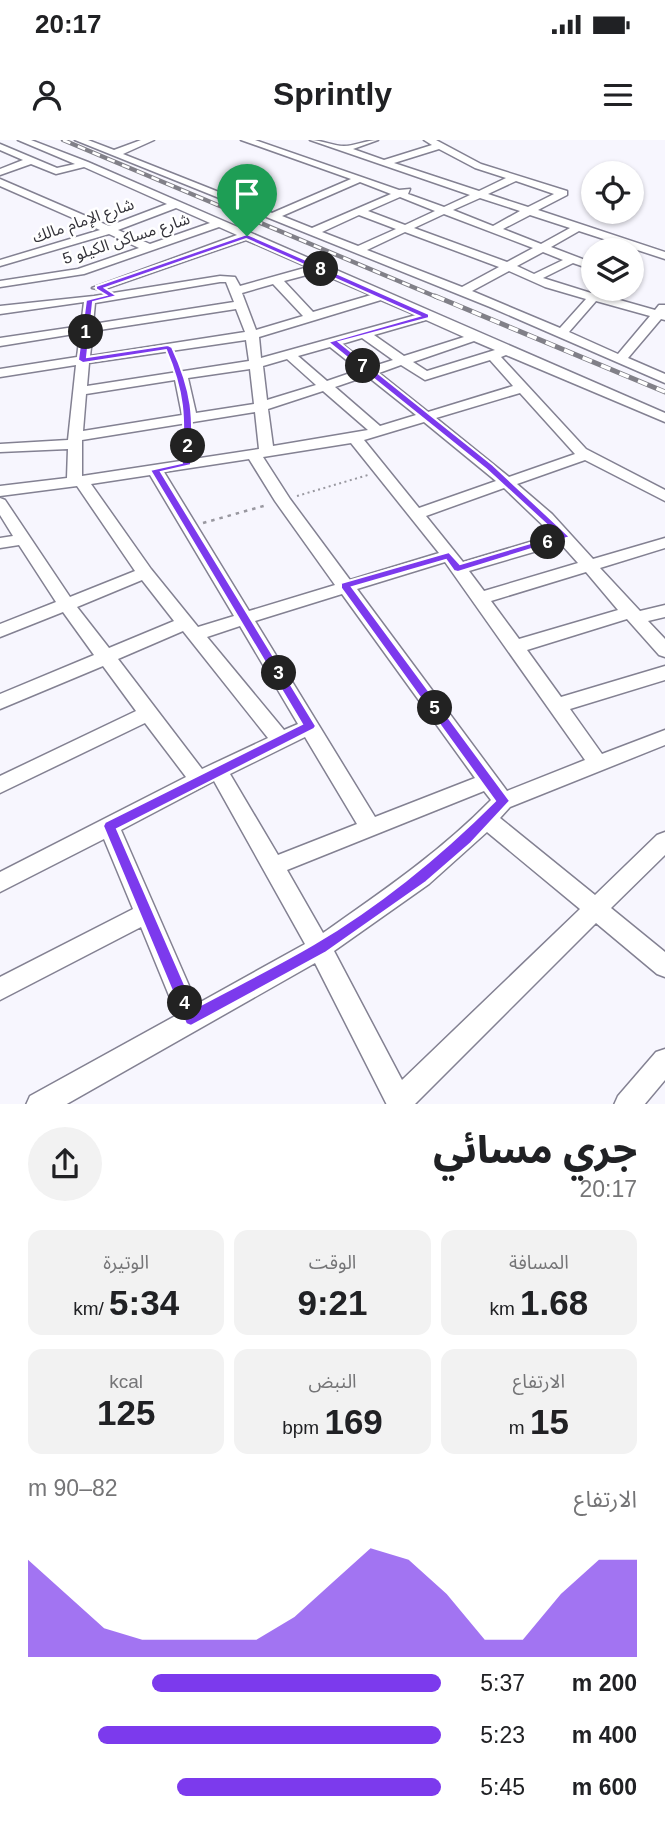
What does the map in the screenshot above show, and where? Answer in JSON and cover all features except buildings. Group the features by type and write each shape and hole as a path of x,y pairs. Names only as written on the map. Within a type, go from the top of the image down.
{"street":[{"path":"23,140 85,164 380,296 665,418"},
{"path":"80,140 462,292 665,379"},
{"path":"113,154 149,140"},
{"path":"246,140 347,174 581,262"},
{"path":"315,140 435,178 605,238"},
{"path":"345,149 373,140"},
{"path":"347,174 434,143 469,163 563,193 495,229"},
{"path":"0,147 58,171 85,164"},
{"path":"0,172 30,161"},
{"path":"458,168 469,163"},
{"path":"313,232 446,173"},
{"path":"358,250 407,230 514,178"},
{"path":"273,216 360,179"},
{"path":"0,182 111,229 175,261"},
{"name":"شارع الإمام مالك","path":"0,263 111,229 175,205"},
{"path":"360,212 510,267 549,285 581,290"},
{"name":"شارع مساكن الكيلو 5","path":"0,284 74,274 153,250 219,224"},
{"path":"462,292 579,227"},
{"path":"99,288 247,236"},
{"path":"193,240 212,248"},
{"path":"86,252 119,272"},
{"path":"644,252 665,256"},
{"path":"36,253 113,296"},
{"path":"534,278 573,259"},
{"path":"236,291 318,268"},
{"path":"0,310 231,279 252,335 260,407 260,454 283,501 503,801"},
{"path":"276,280 312,318"},
{"path":"0,388 2,372 252,335 380,296"},
{"path":"90,300 75,441 78,482 145,573 281,739"},
{"path":"562,333 590,301"},
{"path":"620,359 662,312 624,301"},
{"path":"0,342 242,304"},
{"path":"79,391 256,363 427,316"},
{"path":"363,333 421,374 428,376 507,351"},
{"path":"0,448 75,441 260,407 475,337"},
{"path":"332,342 507,483 565,537 665,651"},
{"path":"288,354 379,432"},
{"path":"492,355 585,455 665,496"},
{"path":"181,376 190,418"},
{"path":"0,491 78,482 355,438 522,388"},
{"path":"355,438 480,598 599,764"},
{"path":"416,514 585,455"},
{"path":"155,470 246,616 370,827"},
{"path":"0,503 66,604 105,656 149,713 209,776 273,866 320,948 400,1103 665,841"},
{"path":"0,702 105,656 190,628 246,616 345,586 565,537"},
{"path":"0,543 22,539"},
{"path":"480,598 665,543"},
{"path":"0,631 145,573"},
{"path":"515,648 633,615 665,611"},
{"path":"556,706 665,673"},
{"path":"0,785 149,713"},
{"path":"0,883 310,726"},
{"path":"39,1104 320,948 421,877 503,801 665,737"},
{"path":"273,866 488,780"},
{"path":"486,819 665,966"},
{"path":"110,826 191,1018"},
{"path":"0,989 146,913"},
{"path":"627,1104 665,1061"}],"path":[{"path":"186,465 190,418"}],"railway":[{"path":"63,140 439,298"},
{"path":"435,296 665,392"}],"route":[{"path":"247,236 427,316 332,342 489,467 565,537 458,569 449,555 345,586 503,801 446,857 320,948 191,1018 110,826 310,726 246,616 155,470 186,465 190,418 181,376 168,347 83,360 90,300 113,296 99,288 247,236"}]}
